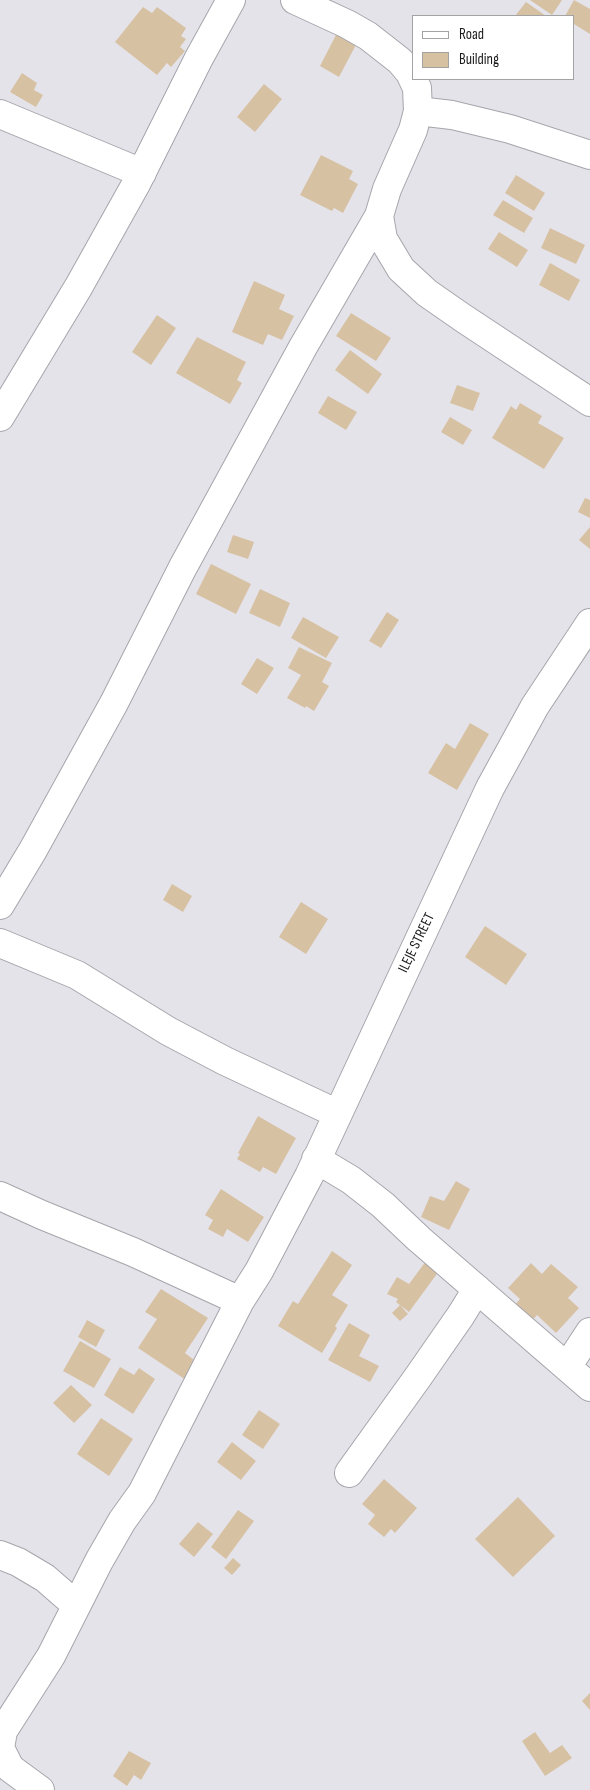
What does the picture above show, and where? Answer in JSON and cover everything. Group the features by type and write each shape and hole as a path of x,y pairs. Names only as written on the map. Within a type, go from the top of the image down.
{"street":[{"path":"0,417 79,286 142,173 199,58 231,0"},
{"path":"295,0 368,36 400,61 412,77"},
{"path":"0,906 114,703 183,567 293,364 379,216 387,189 414,130 418,111 417,88 413,80"},
{"path":"418,111 452,115 510,129 590,155"},
{"path":"0,114 142,173"},
{"path":"379,216 383,239 401,269 427,293 590,402"},
{"name":"ILEJE STREET","path":"40,1790 10,1768 0,1748 3,1731 52,1656 76,1606 122,1520 142,1493 240,1300 259,1271 316,1159 490,788 535,706 590,623"},
{"path":"0,943 77,975 168,1031 225,1061 338,1114"},
{"path":"316,1159 351,1180 383,1205 590,1387"},
{"path":"0,1196 240,1300"},
{"path":"349,1473 424,1369 477,1288"},
{"path":"567,1367 590,1332"},
{"path":"0,1555 18,1562 45,1578 76,1606"}],"building":[{"path":"530,0 562,0 552,15"},
{"path":"574,0 590,9 590,34 575,25 575,15 566,15"},
{"path":"526,2 545,15 516,15"},
{"path":"143,7 152,13 157,7 186,28 181,36 186,39 180,47 185,51 171,67 167,63 157,75 115,42"},
{"path":"339,29 359,39 339,77 320,66"},
{"path":"22,73 37,83 34,90 43,95 36,107 10,92"},
{"path":"264,84 282,99 255,132 237,117"},
{"path":"321,155 353,171 349,179 358,184 343,213 334,208 332,211 300,195"},
{"path":"516,175 545,193 534,211 505,193"},
{"path":"503,200 533,218 524,233 493,215"},
{"path":"550,228 585,245 576,264 541,248"},
{"path":"499,232 528,250 517,267 488,249"},
{"path":"550,263 580,280 569,301 539,285"},
{"path":"254,281 285,295 279,309 294,316 282,340 268,334 263,345 232,332"},
{"path":"351,313 391,338 376,361 336,336"},
{"path":"157,315 176,328 151,365 132,352"},
{"path":"197,337 246,362 237,380 242,383 230,404 176,373"},
{"path":"350,350 382,374 368,394 335,370"},
{"path":"457,385 480,393 473,411 450,403"},
{"path":"328,396 357,412 346,430 318,413"},
{"path":"520,403 542,416 538,423 564,438 544,469 492,438 511,406 516,410"},
{"path":"450,417 472,430 463,445 441,432"},
{"path":"585,498 590,500 590,518 578,512"},
{"path":"590,527 590,549 579,540"},
{"path":"233,535 254,542 248,559 227,552"},
{"path":"211,564 251,584 236,614 196,594"},
{"path":"260,589 290,603 280,627 249,613"},
{"path":"387,612 399,620 381,648 369,641"},
{"path":"303,617 339,637 326,658 291,638"},
{"path":"299,647 332,663 322,682 329,686 314,711 287,698 301,675 288,668"},
{"path":"257,658 274,668 257,694 241,684"},
{"path":"470,723 489,734 457,790 428,773 446,743 455,749"},
{"path":"172,884 192,896 183,912 163,900"},
{"path":"301,902 328,919 306,954 279,937"},
{"path":"485,926 527,954 506,985 465,957"},
{"path":"258,1116 296,1138 276,1174 263,1167 260,1172 237,1159 240,1154 238,1153"},
{"path":"456,1181 470,1189 449,1230 421,1217 430,1196 444,1201"},
{"path":"221,1189 264,1217 248,1242 227,1229 223,1237 208,1229 213,1220 205,1215"},
{"path":"332,1251 352,1265 332,1295 348,1305 322,1353 278,1326 293,1301 298,1304"},
{"path":"426,1261 439,1271 409,1312 396,1302 398,1299 387,1294 397,1277 409,1284"},
{"path":"531,1263 542,1274 551,1264 578,1287 568,1298 579,1308 556,1333 537,1315 531,1322 514,1306 520,1299 508,1288"},
{"path":"161,1289 208,1318 185,1353 198,1363 186,1380 138,1348 157,1319 145,1312"},
{"path":"400,1305 408,1314 400,1321 392,1313"},
{"path":"87,1320 105,1330 96,1347 78,1337"},
{"path":"349,1323 370,1335 359,1356 379,1366 370,1382 328,1360"},
{"path":"80,1341 111,1359 94,1388 63,1371"},
{"path":"120,1367 134,1375 139,1368 155,1379 133,1414 104,1395"},
{"path":"71,1385 92,1405 74,1423 53,1403"},
{"path":"259,1410 280,1424 263,1449 242,1435"},
{"path":"101,1418 133,1439 109,1476 77,1454"},
{"path":"232,1442 256,1461 241,1480 217,1462"},
{"path":"384,1479 417,1508 395,1533 391,1529 384,1537 368,1524 375,1515 362,1504"},
{"path":"518,1497 555,1536 513,1577 475,1539"},
{"path":"238,1510 254,1521 226,1559 211,1547"},
{"path":"198,1522 213,1534 194,1557 179,1544"},
{"path":"233,1558 241,1565 232,1575 224,1568"},
{"path":"590,1693 590,1710 582,1701"},
{"path":"535,1732 550,1753 562,1745 572,1758 545,1776 522,1741"},
{"path":"129,1751 151,1763 141,1780 134,1775 127,1786 113,1776"}]}
